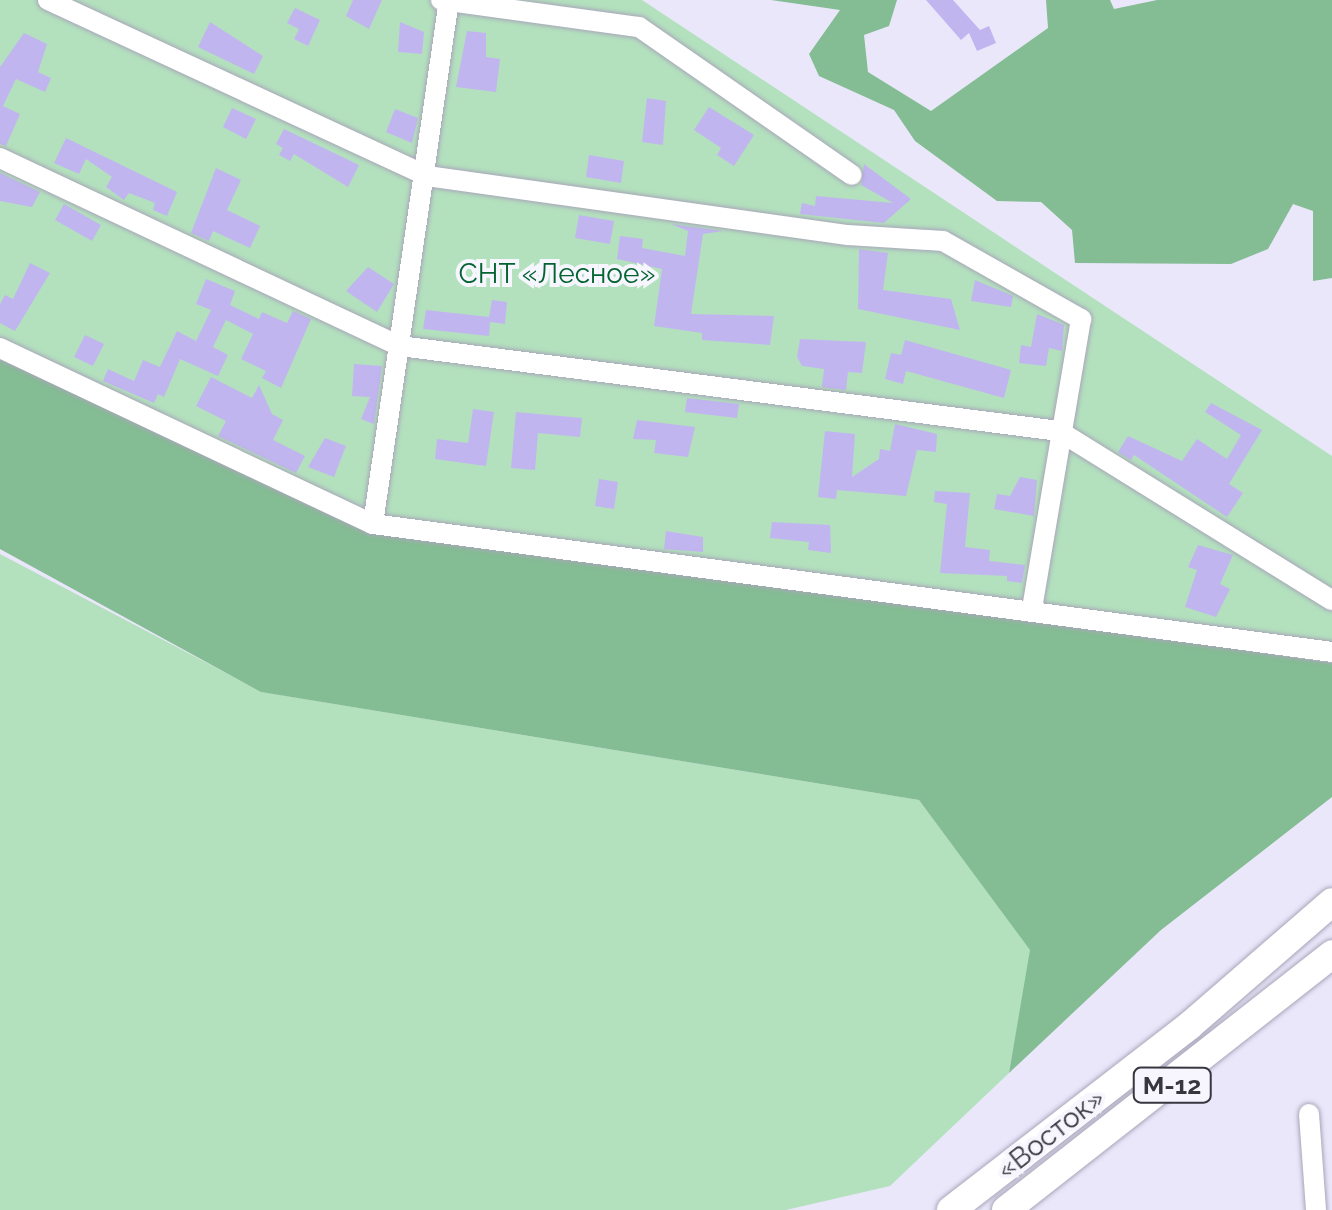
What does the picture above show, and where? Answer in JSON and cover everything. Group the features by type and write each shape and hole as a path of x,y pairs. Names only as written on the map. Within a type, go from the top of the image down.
{"highway":[{"name":"«Восток»","path":"951,1210 1189,1026 1332,902"},
{"name":"«Восток»","path":"1006,1210 1202,1062 1332,954"}],"street":[{"path":"48,0 427,176 848,236 943,241 1082,319 1059,430 1032,608"},
{"path":"373,524 427,176 446,1 639,27 852,174"},
{"path":"0,158 400,346 1059,430 1332,600"},
{"path":"0,348 373,524 1032,608 1332,652"},
{"path":"1309,1114 1321,1199"}],"green space":[{"name":"СНТ «Лесное»","path":"0,0 642,0 1332,456 1332,663 356,522 0,353"},
{"path":"771,0 897,0 889,26 864,35 868,72 931,111 1048,28 1046,0 1110,0 1114,9 1157,0 1332,0 1332,278 1313,281 1313,211 1293,204 1268,249 1231,264 1075,263 1072,230 1041,202 997,201 915,141 894,110 819,76 809,54 840,10"},
{"path":"0,353 356,522 1332,663 1332,797 1161,930 1009,1073 1030,950 919,800 261,692 0,549"},
{"path":"0,554 262,692 919,800 1031,950 1009,1073 890,1186 786,1210 0,1210"}],"building":[{"path":"353,0 382,0 369,29 346,16"},
{"path":"926,0 953,0 980,30 989,26 996,43 977,51 969,33 961,40"},
{"path":"295,8 320,20 308,46 294,39 299,29 287,23"},
{"path":"210,22 263,56 254,74 198,47"},
{"path":"400,22 424,32 422,54 398,52"},
{"path":"467,31 486,33 486,57 500,59 496,92 456,87"},
{"path":"24,33 47,44 38,72 51,78 45,92 16,79 3,106 20,114 6,146 0,144 0,67"},
{"path":"647,98 666,101 663,145 642,142"},
{"path":"709,107 754,135 734,166 717,155 721,148 694,130"},
{"path":"232,108 256,119 246,139 223,127"},
{"path":"395,109 418,118 412,143 386,132"},
{"path":"284,129 359,165 348,187 294,154 290,161 279,155 283,148 276,144"},
{"path":"66,138 177,192 167,216 153,210 155,203 129,193 124,200 106,187 112,177 86,159 79,174 54,163"},
{"path":"589,155 624,161 621,183 586,177"},
{"path":"864,164 911,199 884,223 800,214 802,203 815,206 816,196 893,203 861,185"},
{"path":"216,168 241,180 227,210 260,226 250,248 213,231 209,241 191,233"},
{"path":"0,173 40,192 32,207 0,201"},
{"path":"64,204 101,225 92,241 55,220"},
{"path":"579,215 614,221 610,244 575,238"},
{"path":"671,224 723,231 703,234 691,314 774,316 770,345 702,340 702,333 654,326 662,269 617,259 620,236 643,239 642,248 685,256 688,231"},
{"path":"859,249 888,253 883,290 951,299 960,330 858,309"},
{"path":"30,263 50,273 15,331 0,323 0,304 5,295 13,299"},
{"path":"368,267 394,284 377,312 346,291"},
{"path":"206,279 235,291 230,305 259,319 262,312 287,323 293,311 311,319 281,388 262,378 266,371 241,359 253,334 226,320 213,347 228,355 218,376 180,359 164,397 158,394 154,403 103,381 108,369 134,381 143,360 160,367 177,331 196,341 211,310 196,304"},
{"path":"975,280 1013,296 1011,307 971,301"},
{"path":"492,300 507,302 505,324 490,322 489,336 423,329 426,310 489,317"},
{"path":"1037,314 1064,325 1062,351 1049,348 1046,366 1019,363 1021,345 1031,347"},
{"path":"85,335 104,344 93,366 74,357"},
{"path":"800,339 866,342 862,373 848,372 846,390 822,387 824,369 802,366 797,357"},
{"path":"905,340 1011,370 1004,398 906,371 903,384 885,379 891,353 901,355"},
{"path":"354,364 382,366 374,424 361,419 370,397 352,396"},
{"path":"211,377 252,398 259,385 272,414 283,420 273,440 305,456 296,473 218,436 226,421 196,406"},
{"path":"687,398 739,404 737,418 685,412"},
{"path":"1211,403 1262,430 1229,484 1243,493 1227,517 1134,455 1131,460 1118,452 1128,436 1182,461 1197,439 1227,459 1241,435 1205,412"},
{"path":"473,409 494,412 486,466 435,459 437,439 468,443"},
{"path":"516,412 582,418 580,437 538,433 535,470 511,468"},
{"path":"637,420 695,427 688,457 654,453 656,440 633,439"},
{"path":"895,424 937,434 936,452 917,450 906,496 837,490 836,499 818,497 825,431 855,434 852,477 879,459 880,449 890,451"},
{"path":"325,438 346,446 334,477 308,467"},
{"path":"1020,477 1037,480 1034,516 994,509 997,494 1010,496"},
{"path":"599,479 618,482 614,509 595,506"},
{"path":"935,491 970,493 965,547 990,550 989,561 1025,565 1022,583 1007,581 1007,576 940,573 947,504 934,502"},
{"path":"772,522 830,525 831,553 808,550 809,542 770,538"},
{"path":"666,531 703,537 703,552 664,549"},
{"path":"1198,545 1233,555 1220,584 1230,589 1216,617 1185,607 1197,570 1188,567"}]}
